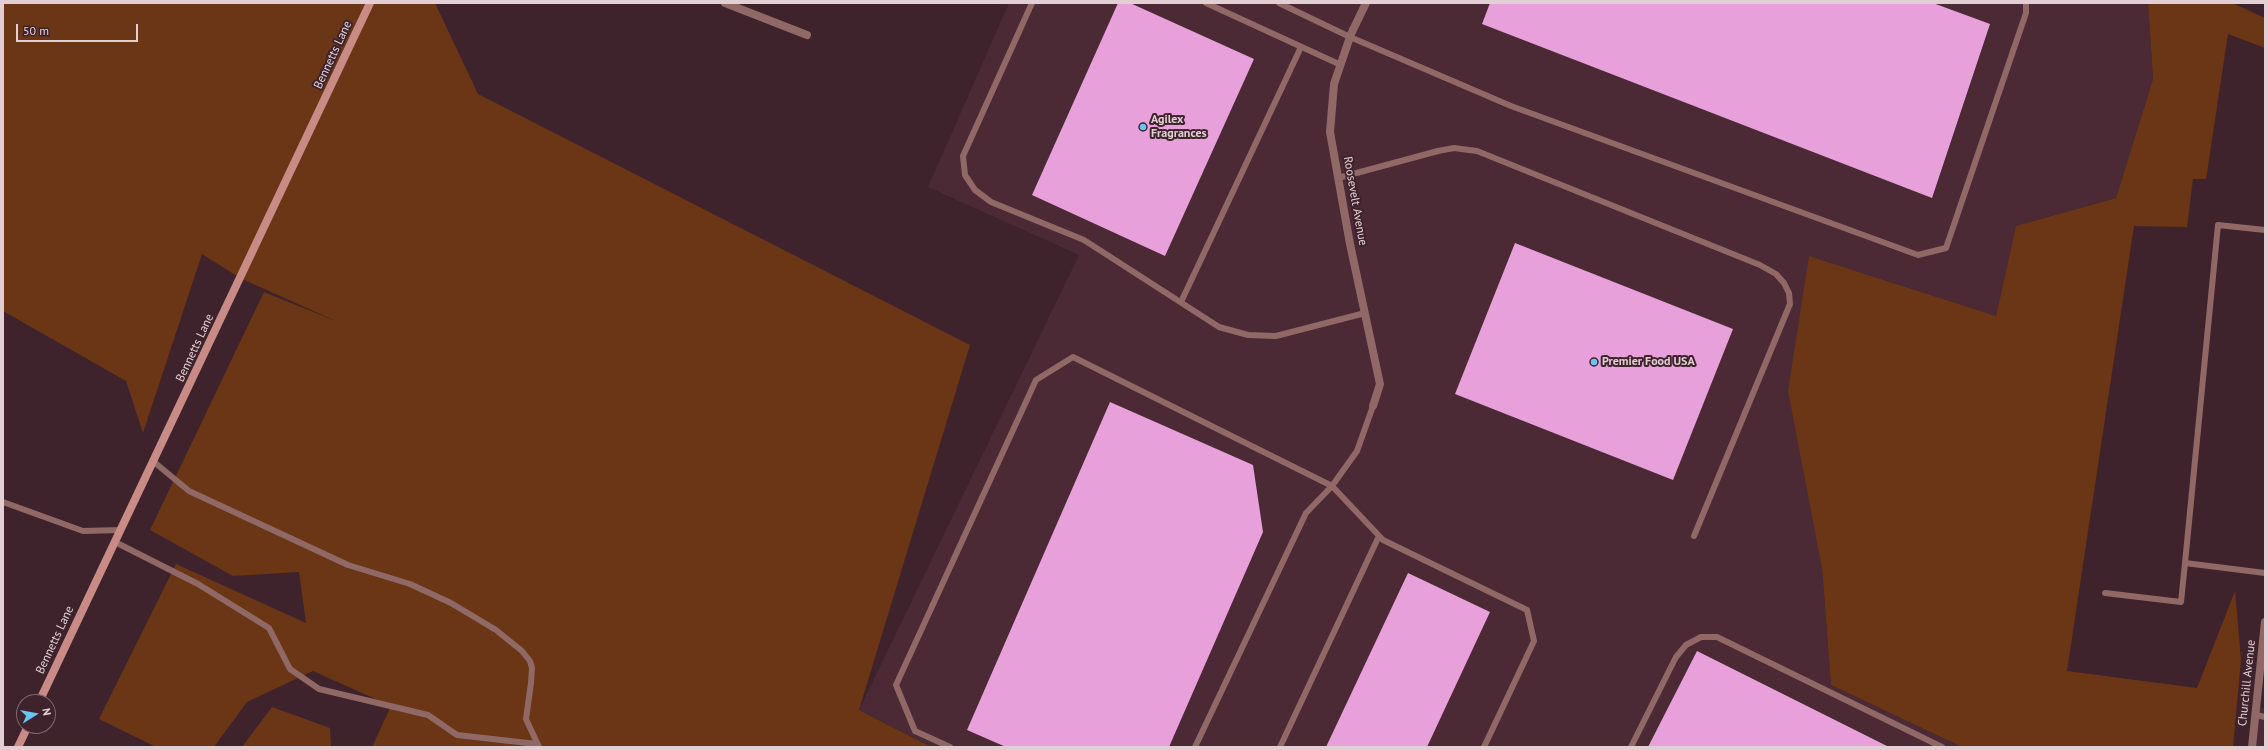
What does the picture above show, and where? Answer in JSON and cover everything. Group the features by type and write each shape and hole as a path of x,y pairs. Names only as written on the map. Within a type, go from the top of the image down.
{"street":[{"name":"Bennetts Lane","path":"43,694 154,462 370,3"},
{"path":"725,3 807,35"},
{"name":"Roosevelt Avenue","path":"1366,3 1350,38 1334,84 1330,132 1350,244 1380,384 1373,406"},
{"name":"Churchill Avenue","path":"2252,747 2265,622"},
{"path":"18,747 24,734"}],"lane":[{"path":"1032,3 963,156 965,175 975,190 991,202 1084,240 1219,327 1248,335 1276,336 1365,313"},
{"path":"1206,3 1341,65"},
{"path":"1279,3 1350,38 1511,106 1918,255 1946,248 2026,13 2026,3"},
{"path":"1181,302 1301,47"},
{"path":"1338,178 1438,151 1454,148 1477,151 1753,262 1776,274 1784,283 1789,293 1790,304 1694,536"},
{"path":"2105,593 2181,602 2218,225 2265,230"},
{"path":"950,747 915,731 896,685 1036,380 1073,358 1332,486 1383,540 1527,610 1534,640 1484,747"},
{"path":"1195,747 1306,514 1332,486 1357,451 1373,406"},
{"path":"154,462 189,491 348,565 410,584 451,603 496,630 522,651 530,661 532,668 531,683 526,720 538,745"},
{"path":"3,502 83,531 121,530"},
{"path":"1280,747 1379,536"},
{"path":"115,542 198,584 269,628 290,669 319,689 428,715 457,735 538,745"},
{"path":"2185,563 2265,573"},
{"path":"1631,747 1676,656 1686,645 1701,637 1717,637 1942,747"},
{"path":"2256,715 2265,717"}],"shaded area":[{"path":"3,3 435,3 478,94 970,345 859,710 931,747 372,747 391,706 313,671 247,702 214,747 156,747 99,719 176,564 306,623 299,572 233,576 150,530 264,292 338,322 240,278 202,254 143,433 126,381 3,311"},
{"path":"1009,3 2148,3 2153,79 2116,198 2016,226 1996,316 1809,256 1822,568 1831,685 1962,747 931,747 859,710 1079,255 928,187"},
{"path":"2148,3 2232,3 2265,18 2265,48 2228,34 2206,179 2193,179 2187,227 2134,226 2067,671 2197,688 2235,591 2241,659 2233,747 1962,747 1831,685 1822,568 1788,391 1809,256 1996,316 2016,226 2116,198 2153,79"},
{"path":"2254,704 2265,709 2265,747 2248,747"},
{"path":"272,707 330,728 331,747 242,747"}],"building":[{"name":"Agilex Fragrances","path":"1118,3 1130,3 1254,59 1165,256 1032,195"},
{"path":"1490,3 1933,3 1990,24 1932,198 1482,24"},
{"name":"Premier Food USA","path":"1515,243 1733,329 1673,480 1455,394"},
{"path":"1110,402 1253,465 1263,532 1169,747 1006,747 967,730"},
{"path":"1408,573 1490,612 1427,747 1326,747"},
{"path":"1697,651 1889,747 1648,747"}],"place":[{"name":"Agilex Fragrances","path":"1143,127"},
{"name":"Premier Food USA","path":"1594,362"}]}
